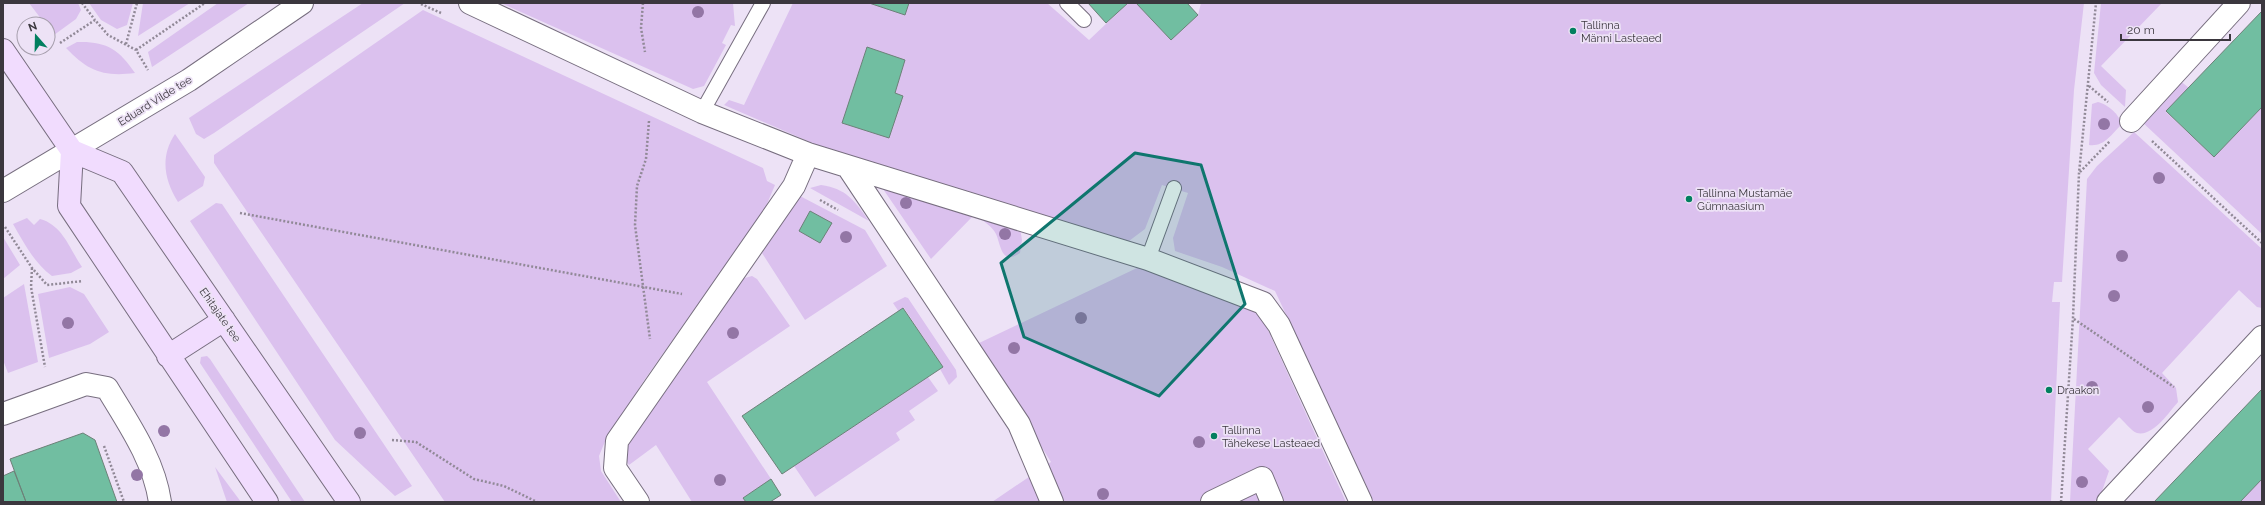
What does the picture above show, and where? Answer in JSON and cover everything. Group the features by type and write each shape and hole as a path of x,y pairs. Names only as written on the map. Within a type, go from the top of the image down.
{"main road":[{"path":"3,50 72,151 69,206 168,356 268,502"},
{"name":"Ehitajate tee","path":"72,151 122,172 349,502"},
{"path":"168,356 224,320"}],"street":[{"name":"Eduard Vilde tee","path":"3,191 189,80 302,3"},
{"path":"470,3 702,112 808,154 1148,259 1263,303 1279,325 1361,502"},
{"path":"2131,121 2239,3"},
{"path":"638,502 616,468 617,441 794,186 808,154"},
{"path":"848,167 1019,424 1052,502"},
{"path":"2108,502 2262,337"},
{"path":"3,414 86,384 107,388 139,442 158,490 160,502"},
{"path":"1212,502 1262,478 1272,502"}],"lane":[{"path":"702,112 763,3"},
{"path":"1067,3 1084,20"},
{"path":"1148,259 1174,188"}],"path":[{"path":"82,3 108,35 136,50 148,70"},
{"path":"126,44 137,3"},
{"path":"136,50 205,3"},
{"path":"643,3 641,28 650,87 649,129 646,159 637,186 635,225 652,352 659,380"},
{"path":"2061,502 2073,318 2079,173 2096,3"},
{"path":"422,4 443,14"},
{"path":"60,43 95,20"},
{"path":"2079,173 2131,121 2262,243"},
{"path":"794,186 841,212"},
{"path":"240,213 714,300"},
{"path":"5,227 32,268 47,285 85,280"},
{"path":"32,268 31,287 51,396"},
{"path":"2073,318 2199,404"},
{"path":"392,440 416,442 474,479 504,486 537,502"},
{"path":"103,443 124,502"}],"highlighted area":[{"path":"1135,153 1201,165 1245,304 1159,396 1024,337 1001,263"}],"shaded area":[{"path":"29,3 78,3 81,10 76,19 56,34 56,16 39,16"},
{"path":"89,3 133,3 127,25 117,29 101,20"},
{"path":"143,3 190,3 138,36"},
{"path":"218,3 249,3 152,67 148,52"},
{"path":"363,3 405,3 214,133 204,139 196,134 189,118"},
{"path":"501,3 733,3 735,26 731,25 722,43 726,45 704,86 693,89"},
{"name":"Tallinna Mustamäe Gümnaasium","path":"793,3 1047,3 1089,40 1128,3 1136,3 1171,40 1198,15 1201,3 2084,3 2074,90 2062,282 2054,282 2052,302 2060,302 2051,502 1374,502 1275,291 1222,267 1175,251 1173,238 1188,193 1162,185 1145,229 1129,241 824,148 724,105 729,100 744,105"},
{"path":"2101,3 2162,3 2101,66 2126,90 2125,107 2101,85 2094,73"},
{"path":"423,10 763,168 767,181 775,185 764,211 645,379 606,439 599,456 601,471 621,502 445,502 214,163 214,155"},
{"path":"77,42 96,43 111,48 123,58 135,73 105,73 89,67 66,48"},
{"path":"2179,80 2189,88 2166,112 2214,157 2262,107 2262,234 2141,121"},
{"path":"2098,102 2113,110 2119,117 2121,125 2103,142 2089,145 2092,104"},
{"path":"2134,132 2262,249 2262,308 2257,307 2239,290 2162,373 2176,388 2178,402 2155,428 2143,433 2135,432 2119,417 2088,449 2109,471 2101,494 2094,502 2070,502 2087,179 2097,166"},
{"path":"175,134 205,177 203,186 178,202 170,185 166,168 167,151"},
{"path":"821,185 837,189 844,193 854,201 869,221 810,188"},
{"path":"881,186 974,215 931,259"},
{"path":"800,196 865,230 887,266 805,320 762,253"},
{"path":"216,203 222,204 412,486 395,496 335,440 190,221"},
{"path":"977,216 1020,228 1022,240 1020,253 1009,257 1005,256 995,231"},
{"path":"27,218 34,225 40,219 55,227 65,239 82,267 71,273 52,276 46,271 30,252 13,224"},
{"path":"3,237 20,265 3,279"},
{"path":"1139,267 1245,301 1263,319 1346,502 992,502 1051,462 977,344"},
{"path":"752,276 757,279 790,326 707,382 771,479 743,498 746,502 692,502 656,445 629,465 623,456 624,448 741,279"},
{"path":"24,284 38,362 8,373 3,360 3,298"},
{"path":"70,287 84,294 109,332 90,344 49,358 38,294"},
{"path":"905,297 908,298 956,370 957,377 949,385 940,369 943,367 904,308 899,312 893,303"},
{"path":"207,356 305,502 292,502 200,363 201,357"},
{"path":"928,377 938,391 909,411 915,420 896,433 900,440 815,497 794,466"},
{"path":"215,467 241,502 227,502"},
{"path":"2262,479 2262,502 2240,502"}],"building":[{"path":"869,3 909,3 905,15"},
{"path":"1088,3 1128,3 1106,23"},
{"path":"1136,3 1187,3 1198,15 1171,40"},
{"path":"2262,11 2262,107 2214,157 2166,111"},
{"path":"867,47 905,60 895,93 903,96 889,138 842,123"},
{"path":"810,211 832,223 820,243 799,231"},
{"path":"903,308 943,367 782,474 742,416"},
{"path":"2262,389 2262,479 2240,502 2154,502"},
{"path":"83,433 95,440 117,502 26,502 10,459"},
{"path":"14,471 26,502 3,502 3,476"},
{"path":"771,479 781,495 770,502 746,502 743,498"}],"place":[{"name":"Tallinna Männi Lasteaed","path":"1573,31"},
{"name":"Tallinna Mustamäe Gümnaasium","path":"1689,199"},
{"name":"Draakon","path":"2049,390"},
{"name":"Tallinna Tähekese Lasteaed","path":"1214,436"}]}
